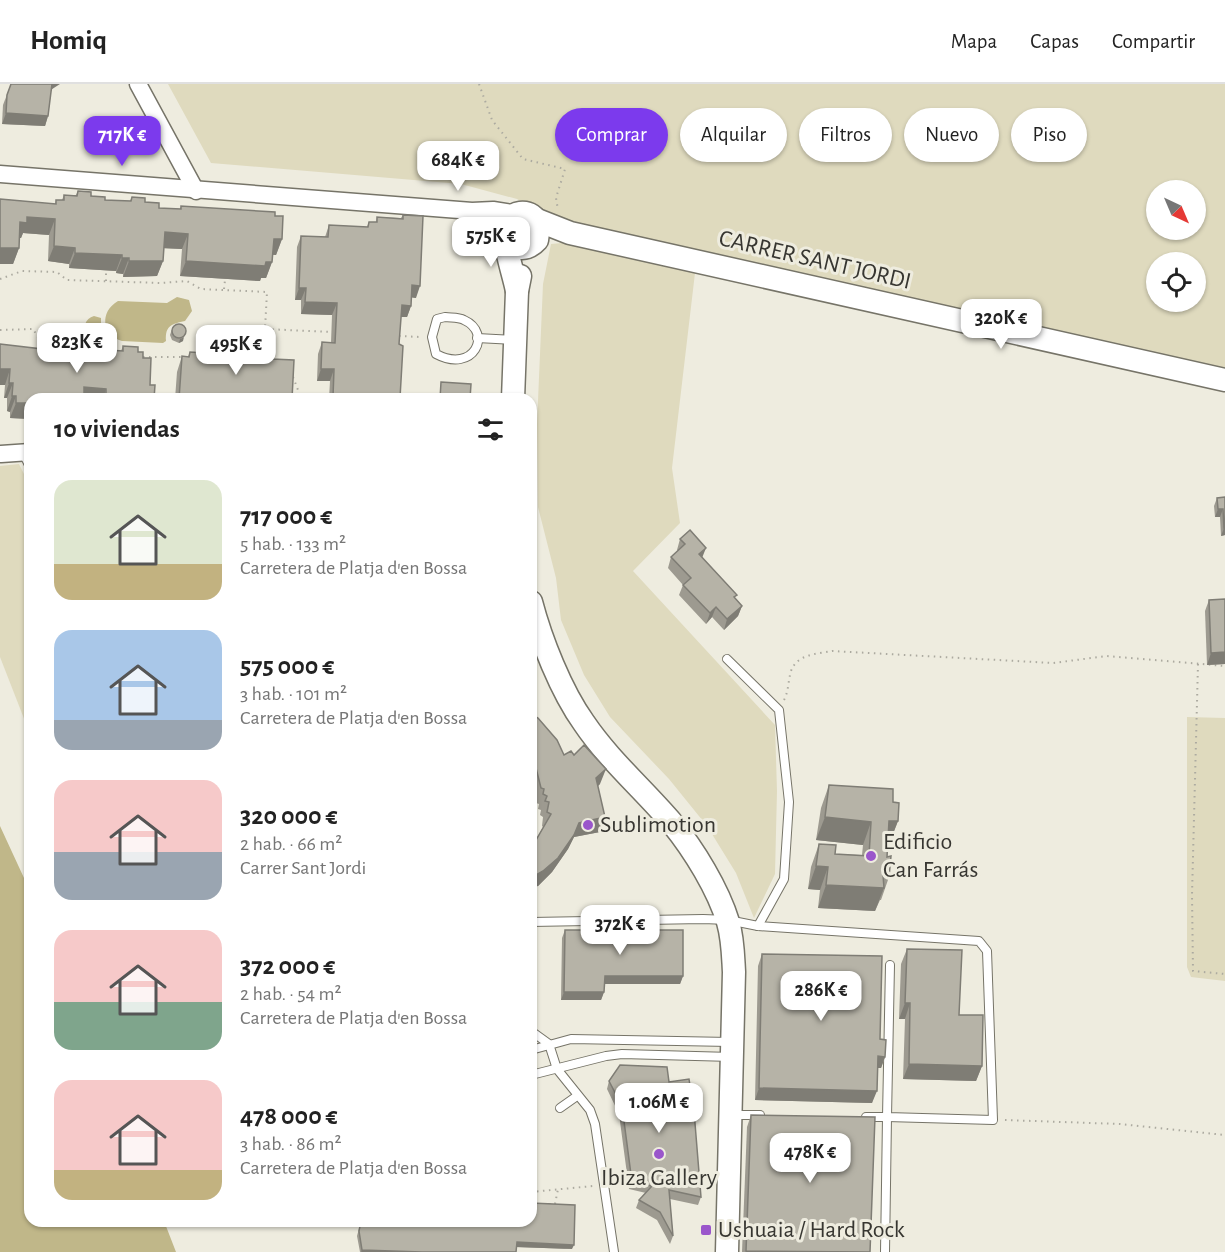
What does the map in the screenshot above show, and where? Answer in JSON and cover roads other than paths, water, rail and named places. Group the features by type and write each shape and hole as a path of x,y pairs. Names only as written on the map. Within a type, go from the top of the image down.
{"street":[{"path":"138,84 196,191"},
{"path":"0,174 196,191 472,211 507,211 531,230"},
{"path":"472,211 493,222 512,245 517,247 528,247 531,230"},
{"path":"517,291 505,234 508,219 531,230"},
{"path":"513,393 517,291 531,230"},
{"name":"CARRER SANT JORDI","path":"531,230 566,231 1225,380"},
{"path":"1,454 24,452"},
{"path":"537,620 546,648 583,722 608,755 671,822 691,848 728,920 733,954 727,1252"}],"lane":[{"path":"445,317 461,318 467,321 475,329 477,338 476,351 471,357 458,360 446,359 436,354 432,338 437,319 445,317"},
{"path":"477,338 515,340"},
{"path":"727,659 779,710 789,802 784,879 758,926"},
{"path":"537,922 728,920 758,926 979,941 987,951 993,1120 853,1117"},
{"path":"885,1252 890,965"},
{"path":"537,1035 549,1044 556,1069 590,1110 595,1124 614,1252"},
{"path":"537,1048 571,1039 732,1049"},
{"path":"537,1074 606,1056 732,1049"},
{"path":"560,1108 578,1096"},
{"path":"730,1115 775,1115"}],"place":[{"name":"Sublimotion","path":"588,825"},
{"name":"Edificio Can Farrás","path":"871,856"},
{"name":"Ibiza Gallery","path":"659,1154"},
{"name":"Ushuaia / Hard Rock","path":"706,1230"}]}
